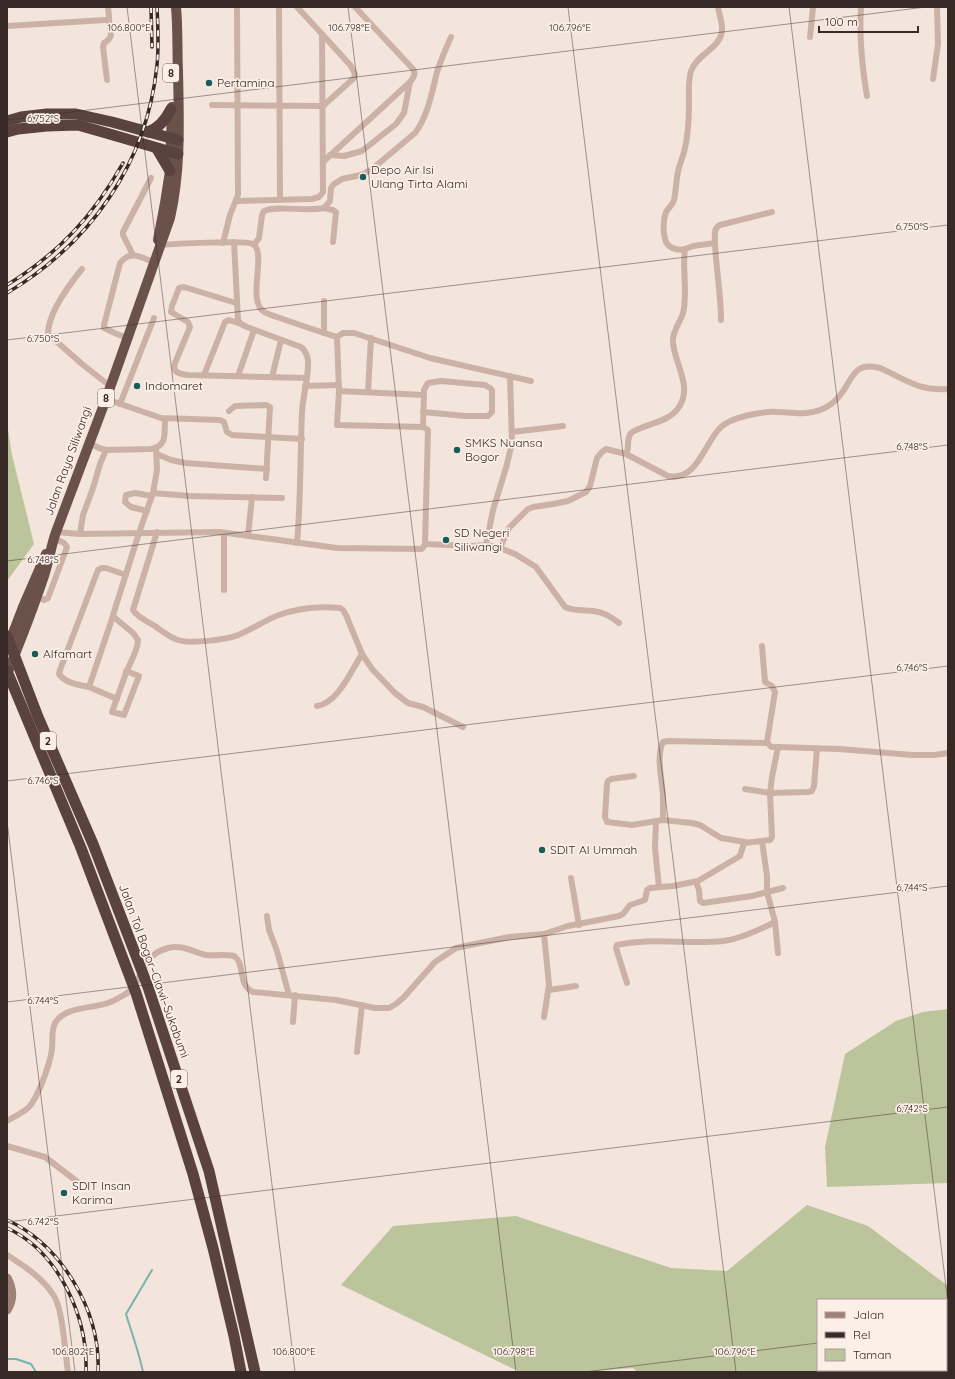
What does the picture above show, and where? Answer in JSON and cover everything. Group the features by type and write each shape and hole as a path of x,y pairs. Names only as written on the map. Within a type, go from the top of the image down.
{"highway":[{"name":"Jalan Raya Siliwangi","path":"172,7 171,109 175,140"},
{"name":"Jalan Raya Siliwangi","path":"7,673 40,565 54,538 106,399 158,247 166,230 172,208 174,153 179,95 176,7"},
{"path":"148,132 161,124 171,109"},
{"path":"7,121 21,117 47,114 76,114 175,140"},
{"path":"7,132 18,129 48,126 78,126 174,153"},
{"path":"152,147 170,171"},
{"name":"Jalan Raya Siliwangi","path":"158,247 174,153"},
{"name":"Jalan Raya Siliwangi","path":"7,648 27,608 37,597 48,565 54,538"},
{"name":"Jalan Tol Bogor–Ciawi–Sukabumi","path":"7,636 38,717 93,844 148,987 209,1170 255,1372"},
{"name":"Jalan Tol Bogor–Ciawi–Sukabumi","path":"7,673 81,848 136,993 193,1174 213,1248 241,1372"}],"main road":[{"path":"7,1278 11,1287 12,1295 11,1302 7,1310"}],"street":[{"path":"107,80 103,47 104,43 111,38 108,7"},
{"path":"223,243 230,215 238,195 237,7"},
{"path":"279,7 280,200"},
{"path":"212,105 322,106 354,78 355,74 351,66 296,7"},
{"path":"323,162 410,82 415,73 413,69 355,7"},
{"path":"715,243 693,246 681,250 674,249 667,244 664,235 666,212 674,200 678,172 685,148 689,117 689,85 691,70 700,57 718,42 722,32 718,7"},
{"path":"810,37 813,7"},
{"path":"861,7 860,47 862,70 867,96"},
{"path":"933,79 938,44 937,7"},
{"path":"7,26 83,22 109,19"},
{"path":"236,201 312,199 318,198 322,195 324,190 322,34"},
{"path":"323,209 329,203 334,184 342,179 361,175 371,170 409,138 420,126 444,50 451,37"},
{"path":"330,155 344,156 362,150 396,124 404,113 410,82"},
{"path":"133,255 123,232 151,178"},
{"path":"318,198 323,209"},
{"path":"254,245 259,238 264,210 273,209 333,210 336,212 333,242"},
{"path":"721,320 721,299 717,273 715,230 717,227 772,212"},
{"path":"158,247 234,242 250,243 257,249 256,295 258,305 263,311 338,337"},
{"path":"234,242 237,316 241,324"},
{"path":"626,454 628,450 628,438 631,432 669,416 678,409 683,398 683,380 674,351 672,338 681,320 685,307 685,249"},
{"path":"127,338 104,328 104,322 120,263 123,258 133,255 143,257 153,262"},
{"path":"82,269 52,315 48,334 110,386"},
{"path":"236,303 184,287 179,288 176,293 171,312 188,322 190,327 175,363 174,369 176,373 307,378"},
{"path":"324,301 324,333"},
{"path":"120,404 154,318"},
{"path":"204,375 225,322 228,320 304,349 308,361 303,408 297,543"},
{"path":"238,376 254,330"},
{"path":"338,337 343,333 350,332 430,358 531,381"},
{"path":"54,538 80,534 157,532 224,533 337,548 422,549 425,544 428,432 426,428 423,427 338,425 338,337"},
{"path":"368,392 371,338"},
{"path":"272,377 281,340"},
{"path":"500,548 509,528 528,509 560,503 576,498 586,492 590,486 597,458 603,450 614,450 626,454 668,476 680,477 688,473 696,464 717,432 726,424 738,419 770,412 801,414 820,410 836,400 845,389 853,373 866,367 880,368 918,386 934,389 948,389"},
{"path":"486,545 493,510 509,456 512,432 510,376"},
{"path":"423,412 485,417 491,414 493,404 492,390 484,385 434,381 428,383 426,385 424,395 423,412 423,427"},
{"path":"305,386 339,388 368,392 424,395"},
{"path":"106,399 156,417 166,419 220,420 224,422 227,432 230,434 302,439"},
{"path":"229,410 234,406 268,406 270,409 266,478"},
{"path":"89,687 114,616 152,495 156,477 156,451 163,441 166,419"},
{"path":"512,432 564,426"},
{"path":"89,443 106,450 151,449 171,460 185,463 267,468"},
{"path":"80,534 82,514 106,450"},
{"path":"147,511 128,506 125,502 126,495 131,493 152,495 282,498"},
{"path":"248,536 252,497"},
{"path":"157,532 133,610 171,637 189,642 234,637 272,618 292,611 302,609 341,608 362,654 372,669 402,699 408,703 423,707 463,727"},
{"path":"224,533 224,590"},
{"path":"37,597 44,600 48,598 67,547 64,543 54,538"},
{"path":"425,544 471,546 486,545 500,548 515,554 536,567 565,607 570,610 594,611 606,614 619,623"},
{"path":"117,699 89,687 80,686 62,678 59,674 98,570 106,568 126,575"},
{"path":"114,616 133,633 138,640 112,712 130,718"},
{"path":"762,646 765,682 772,686 775,692 767,743"},
{"path":"317,706 328,703 333,699 362,654"},
{"path":"124,715 139,676 126,671"},
{"path":"659,887 655,848 663,797 660,765 662,742 767,743 771,747 817,748 912,755 934,755 948,752"},
{"path":"634,776 611,779 606,784 605,818 609,823 632,824 659,821 696,824 721,838 745,842 769,840 772,837 770,793 778,747"},
{"path":"745,789 770,793 812,791 814,786 817,748"},
{"path":"762,841 768,892 775,922 778,953"},
{"path":"7,1121 27,1108 34,1098 50,1062 53,1030 59,1018 67,1012 109,1003 130,992 147,961 159,951 178,947 207,955 234,956 238,960 244,984 249,990 257,993 342,1000 382,1008 393,1006 414,986 435,962 456,948 509,937 544,934 568,926 579,925 621,914 630,905 644,900 648,889 696,882 740,856 745,842"},
{"path":"571,878 579,925"},
{"path":"696,882 700,900 702,902 746,897 783,888"},
{"path":"267,916 269,930 292,995 293,1022"},
{"path":"627,983 616,950 617,945 659,941 725,941 758,930 775,922"},
{"path":"544,934 549,990 544,1017"},
{"path":"549,990 576,986"},
{"path":"357,1052 362,1005"},
{"path":"7,1146 45,1157 79,1182"},
{"path":"7,1255 28,1269 46,1285 55,1297 62,1327 68,1372"}],"green space":[{"path":"7,423 12,455 34,544 7,581"},
{"path":"948,1009 948,1183 827,1187 825,1147 845,1054 896,1021 923,1012"},
{"path":"807,1205 868,1226 948,1286 948,1372 637,1372 633,1368 580,1372 520,1372 341,1285 393,1226 516,1216 671,1268 727,1271"}],"waterway":[{"path":"143,1372 126,1314 152,1270"},
{"path":"7,1359 16,1359 31,1364 36,1372"}],"railway":[{"path":"151,7 152,47"},
{"path":"7,293 37,273 64,250 89,225 110,197 127,167 141,135 151,101 158,58 157,7"},
{"path":"7,285 43,260 73,232 100,200 123,163"},
{"path":"7,1220 27,1231 45,1246 61,1263 74,1283 85,1304 93,1326 97,1349 98,1372"},
{"path":"7,1228 25,1239 42,1253 67,1288 76,1309 82,1330 86,1372"}],"place":[{"name":"Pertamina","path":"209,83"},
{"name":"Depo Air Isi Ulang Tirta Alami","path":"363,177"},
{"name":"Indomaret","path":"137,386"},
{"name":"SMKS Nuansa Bogor","path":"457,450"},
{"name":"SD Negeri Siliwangi","path":"446,540"},
{"name":"Alfamart","path":"35,654"},
{"name":"SDIT Al Ummah","path":"542,850"},
{"name":"SDIT Insan Karima","path":"64,1193"}]}
